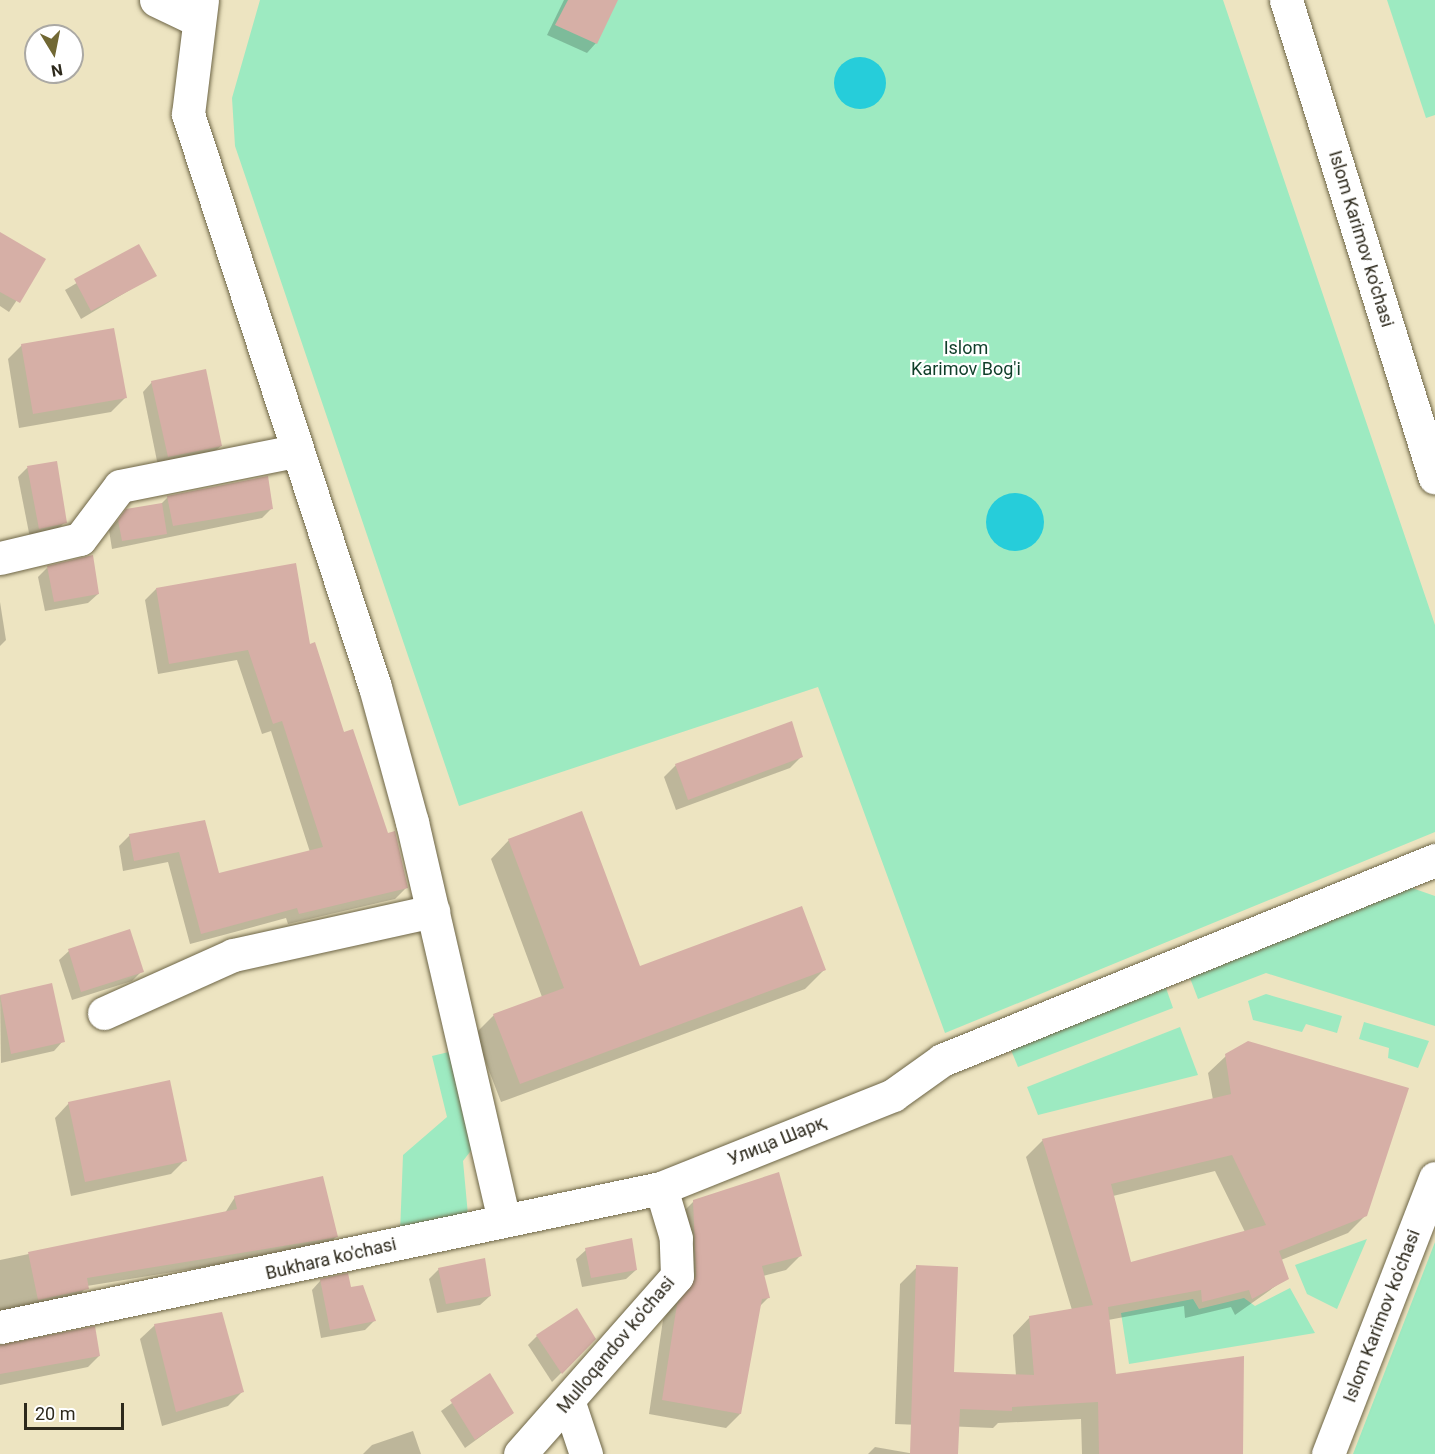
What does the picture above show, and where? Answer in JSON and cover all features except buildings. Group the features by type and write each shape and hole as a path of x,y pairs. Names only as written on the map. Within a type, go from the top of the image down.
{"street":[{"path":"156,0 200,10 188,114 295,451 375,687 433,911 504,1219"},
{"name":"Islom Karimov ko'chasi","path":"1287,0 1435,477"},
{"path":"0,558 81,540 120,486 295,451"},
{"name":"Улица Шарқ","path":"661,1188 893,1095 942,1060 1435,860"},
{"path":"104,1013 233,955 433,911"},
{"name":"Islom Karimov ko'chasi","path":"1328,1454 1435,1178"},
{"name":"Bukhara ko'chasi","path":"0,1327 199,1290 504,1219 661,1188"},
{"name":"Mulloqandov ko'chasi","path":"520,1454 569,1403 677,1276 676,1238 661,1188"},
{"path":"569,1403 586,1454"}],"green space":[{"name":"Islom Karimov Bog'i","path":"260,0 1223,0 1435,625 1435,832 945,1033 818,687 459,806 235,146 232,98"},
{"path":"1387,0 1435,0 1435,115 1426,118"},
{"path":"1412,888 1435,896 1435,1026 1266,973 1198,999 1190,978"},
{"path":"1166,988 1173,1008 1018,1067 1011,1050"},
{"path":"1266,994 1342,1016 1337,1033 1306,1024 1302,1032 1253,1020 1248,1001"},
{"path":"1364,1022 1429,1041 1418,1068 1388,1058 1389,1048 1359,1039"},
{"path":"1180,1027 1198,1075 1038,1115 1027,1087"},
{"path":"453,1051 476,1144 463,1161 468,1215 400,1233 403,1155 447,1117 432,1056"},
{"path":"1367,1239 1337,1309 1307,1294 1295,1265"},
{"path":"1435,1242 1435,1454 1353,1454"},
{"path":"1290,1288 1315,1333 1129,1364 1121,1313 1193,1299 1199,1309 1244,1298 1255,1306"}],"water":[{"path":"855,57 865,57 879,64 886,83 879,102 865,109 855,109 845,105 838,98 834,88 834,78 838,68 845,61"},
{"path":"1015,493 1026,495 1036,501 1042,511 1044,522 1042,533 1036,543 1026,549 1015,551 1004,549 994,543 988,533 986,522 988,511 994,501 1004,495"}]}
